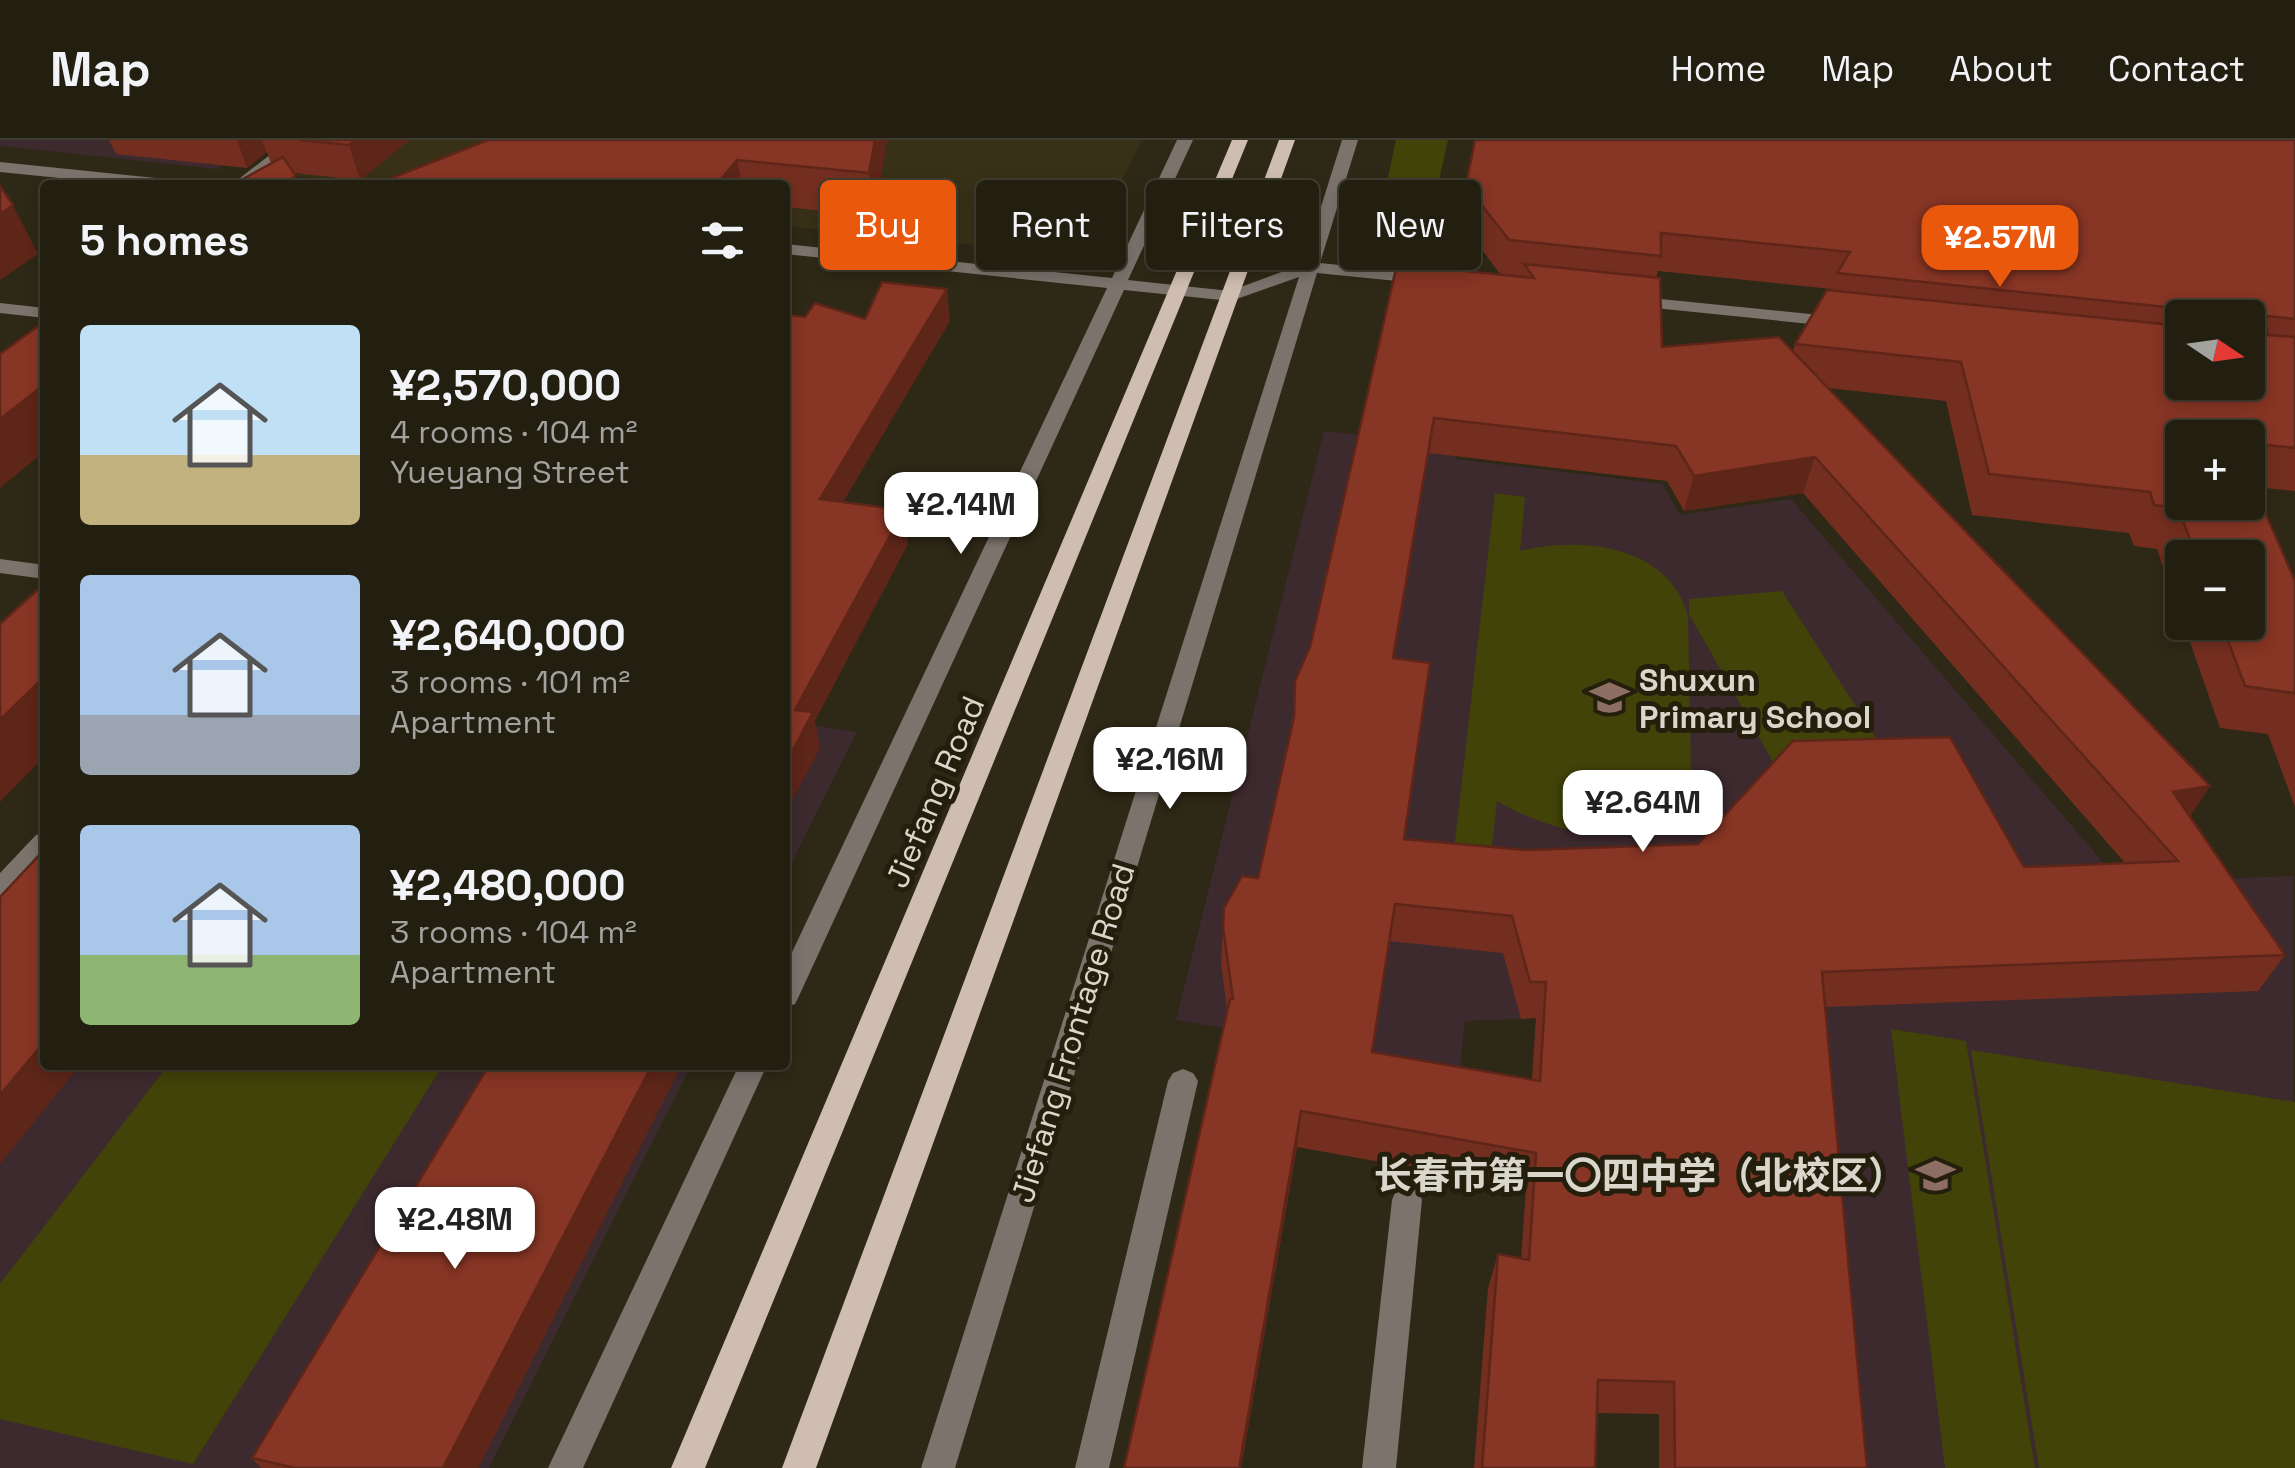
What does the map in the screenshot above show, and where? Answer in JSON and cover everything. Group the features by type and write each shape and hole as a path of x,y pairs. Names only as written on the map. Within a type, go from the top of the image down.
{"main road":[{"name":"Jiefang Road","path":"688,1468 1240,140"},
{"path":"798,1468 1288,140"}],"street":[{"path":"246,180 299,140"},
{"path":"790,985 1185,140"},
{"name":"Jiefang Frontage Road","path":"1319,242 1350,140"},
{"path":"0,167 126,180"},
{"path":"790,251 1231,296 1305,270"},
{"path":"1319,269 1450,282"},
{"name":"Jiefang Frontage Road","path":"938,1468 1310,270"},
{"path":"1608,298 1865,325"},
{"path":"0,308 40,312"},
{"path":"0,566 40,571"},
{"path":"0,890 40,847"},
{"path":"565,1468 751,1070"},
{"path":"1092,1468 1182,1081"},
{"path":"1379,1468 1407,1200"}],"shaded area":[{"path":"0,140 258,140 218,169 0,146"},
{"path":"340,140 1142,140 1122,180 976,180 976,245 956,243 956,180 820,180 820,230 790,227 790,180 336,180 295,176"},
{"path":"1396,140 1448,140 1439,180 1387,180"},
{"path":"1324,431 1455,446 1455,459 1663,484 1680,515 1791,499 2120,882 2293,876 2295,1468 1659,1468 1659,1192 1527,1168 1536,1018 1465,1021 1460,1068 1176,1020"},
{"path":"1495,493 1525,497 1520,551 1569,545 1620,551 1643,560 1678,592 1688,616 1691,771 1680,801 1662,821 1637,831 1609,835 1579,832 1521,814 1497,801 1490,863 1453,858"},
{"path":"1782,591 1888,757 1776,767 1689,614 1689,599"},
{"path":"790,722 857,732 790,866"},
{"path":"0,953 40,1053 40,1070 688,1070 489,1468 0,1468"},
{"path":"1891,1029 1966,1041 2035,1468 1945,1468"},
{"path":"1971,1050 2295,1102 2295,1468 2039,1468"},
{"path":"164,1070 440,1070 193,1464 0,1419 0,1284"}],"building":[{"path":"300,140 355,140 349,145"},
{"path":"488,140 875,140 869,173 737,160 720,180 387,180"},
{"path":"1475,140 2295,140 2295,319 2265,319 2265,300 2165,300 2165,307 1837,273 1850,252 1661,233 1661,256 1509,240 1481,204 1481,180 1467,180"},
{"path":"283,157 296,176 291,180 241,180"},
{"path":"0,186 13,205 0,214"},
{"path":"1524,264 1660,278 1662,347 1779,337 2210,786 2173,792 2285,955 1822,972 1867,1468 1675,1468 1674,1382 1598,1380 1595,1468 1482,1468 1498,1254 1529,1260 1536,1153 1301,1111 1239,1468 1124,1468 1233,999 1224,908 1242,876 1258,878 1294,717 1295,681 1310,647 1396,270 1456,270 1534,278","holes":["1434,418 1676,446 1694,476 1815,457 2178,861 2024,867 1950,737 1793,741 1698,844 1527,850 1404,839 1430,663 1393,658","1395,904 1512,916 1530,982 1546,982 1540,1081 1372,1052"]},
{"path":"882,282 947,289 820,499 904,510 795,710 813,712 790,756 790,315 805,317 815,303 865,319"},
{"path":"1827,290 2165,324 2165,400 2265,400 2265,324 2268,335 2295,337 2295,448 2265,445 2265,420 2165,420 2165,506 2154,505 2150,492 1989,474 1961,362 1795,344"},
{"path":"40,325 40,388 0,419 0,354"},
{"path":"2265,512 2295,581 2295,694 2245,686 2228,640 2265,640 2265,540 2190,540 2183,520 2265,520"},
{"path":"40,588 40,681 0,720 0,624"},
{"path":"40,854 40,1047 0,1095 0,897"},
{"path":"486,1070 649,1070 443,1468 295,1468 252,1458"}],"place":[{"name":"Shuxun Primary School","path":"1609,698"},
{"name":"长春市第一〇四中学（北校区）","path":"1936,1176"}]}
